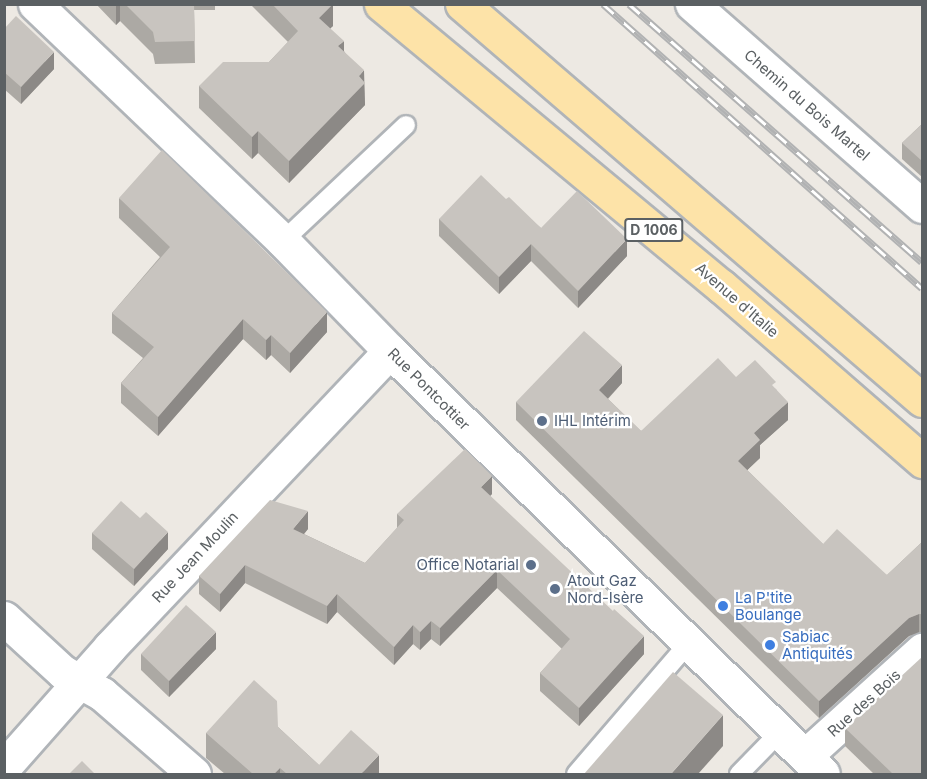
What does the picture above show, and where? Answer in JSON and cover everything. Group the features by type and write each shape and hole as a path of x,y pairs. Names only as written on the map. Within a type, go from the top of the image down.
{"main road":[{"name":"Avenue d'Italie","path":"381,4 721,286 922,461"},
{"name":"D 1006","path":"462,4 922,400"}],"street":[{"name":"Rue Pontcottier","path":"35,4 283,241 390,351 814,765"},
{"name":"Chemin du Bois Martel","path":"692,4 922,206"},
{"name":"Rue Jean Moulin","path":"4,767 80,681 390,351"},
{"path":"4,618 63,672 102,694 194,774"},
{"name":"Rue des Bois","path":"814,765 922,650"}],"lane":[{"path":"283,241 405,125"},
{"path":"576,774 688,644"},
{"path":"738,774 780,732"}],"building":[{"path":"125,4 194,4 195,41 155,42 153,32"},
{"path":"272,4 333,4 319,18 344,41 338,46 364,70 359,76 365,83 289,161 258,131 252,137 199,86 223,62 269,62 298,31"},
{"path":"16,16 54,52 21,87 4,72 4,29"},
{"path":"922,124 922,161 902,143"},
{"path":"162,150 327,312 290,353 271,335 266,340 243,319 158,417 121,383 154,347 112,313 170,247 119,198"},
{"path":"481,175 506,199 509,197 541,228 577,191 627,239 578,291 531,244 499,277 439,219"},
{"path":"584,331 622,365 599,390 641,431 718,358 736,377 755,360 776,382 772,385 788,402 754,433 760,440 738,461 823,544 837,529 887,575 922,542 922,614 909,618 819,701 516,402"},
{"path":"465,449 492,476 481,487 613,611 614,609 644,636 579,708 540,673 570,639 497,570 440,628 431,621 420,632 413,625 394,647 337,594 327,606 245,565 220,594 199,576 270,500 308,511 293,529 365,563 404,520 397,514"},
{"path":"121,501 140,518 146,512 168,532 134,569 92,533"},
{"path":"186,605 216,632 169,681 141,654"},
{"path":"922,657 922,774 893,774 845,728"},
{"path":"673,672 723,715 671,774 584,774"},
{"path":"254,680 277,701 278,727 319,765 351,730 379,755 361,774 287,774 280,768 274,774 253,774 206,733"},
{"path":"82,761 95,774 69,774"}],"railway":[{"path":"603,4 922,288"},
{"path":"629,4 922,262"}],"place":[{"name":"IHL Intérim","path":"542,421"},
{"name":"Office Notarial","path":"531,565"},
{"name":"Atout Gaz Nord-Isère","path":"555,589"},
{"name":"La P'tite Boulange","path":"723,606"},
{"name":"Sabiac Antiquités","path":"770,645"}]}
